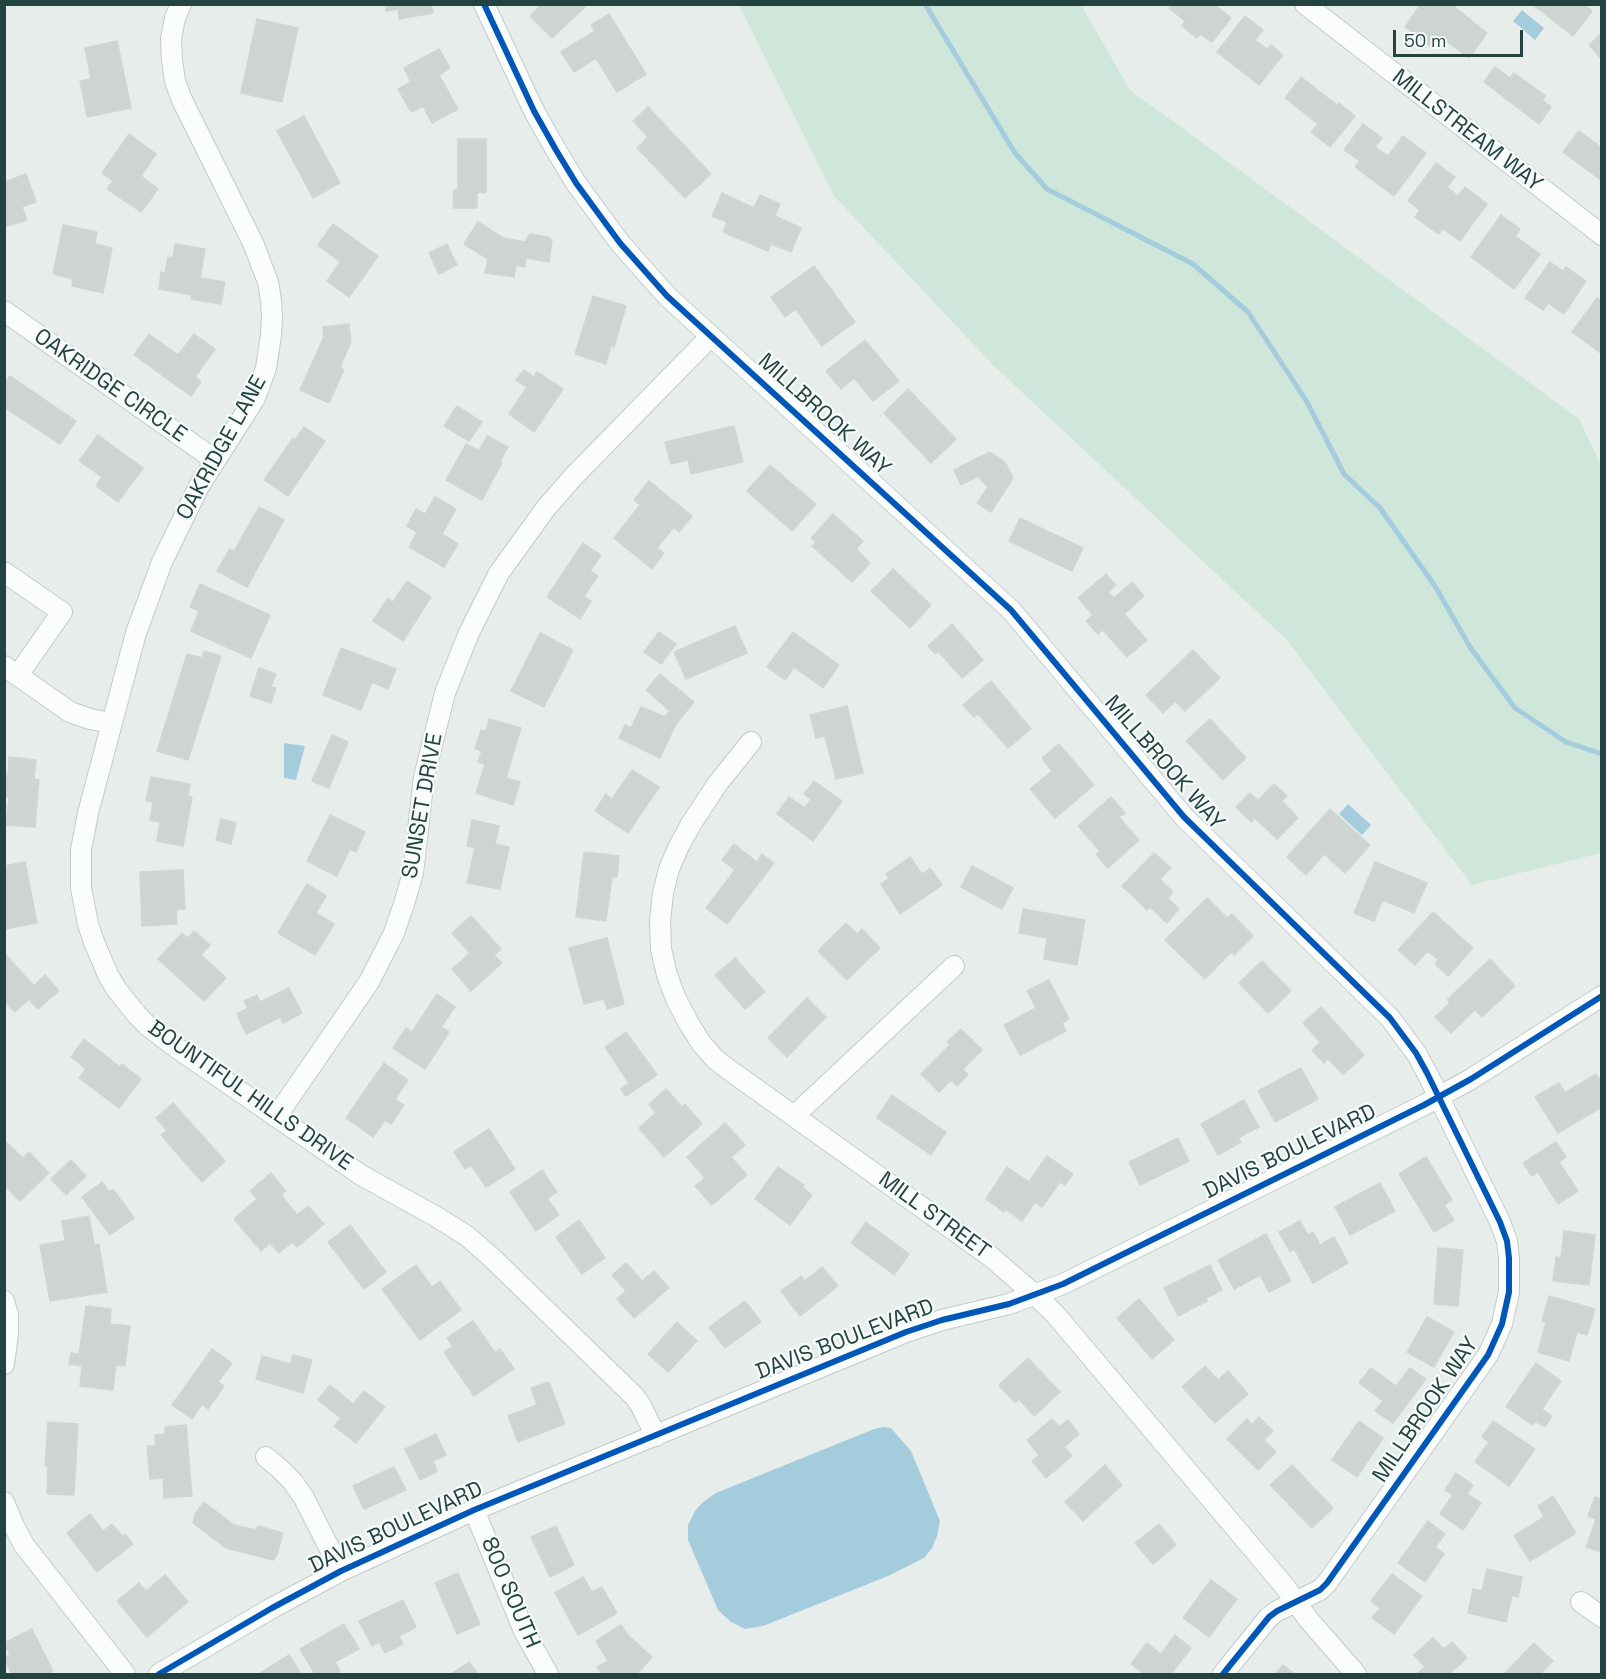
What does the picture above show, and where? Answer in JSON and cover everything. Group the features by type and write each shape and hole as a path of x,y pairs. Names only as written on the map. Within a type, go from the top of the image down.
{"street":[{"name":"OAKRIDGE LANE","path":"111,723 136,633 153,586 185,513 215,460 248,411 261,384 269,352 273,317 268,282 254,245 182,100 175,81 171,39 175,18 181,4"},
{"name":"MILLBROOK WAY","path":"484,4 534,111 576,183 620,243 668,296 1011,610 1184,818 1390,1018 1416,1053 1491,1202 1506,1241 1510,1275 1504,1316 1496,1340 1484,1362 1327,1583 1320,1590 1269,1617 1222,1674"},
{"name":"MILLSTREAM WAY","path":"1305,4 1602,236"},
{"name":"OAKRIDGE CIRCLE","path":"4,311 215,460"},
{"name":"SUNSET DRIVE","path":"276,1117 369,982 394,933 413,873 424,777 445,693 468,635 499,573 546,508 711,336"},
{"path":"4,572 62,612 11,670 70,712 111,723"},
{"name":"BOUNTIFUL HILLS DRIVE","path":"111,723 87,813 81,850 81,888 88,924 101,959 117,990 148,1026 174,1046 361,1176 454,1227 479,1247 634,1396 656,1436"},
{"name":"MILL STREET","path":"751,742 718,783 679,846 669,869 663,893 660,921 661,949 667,975 676,999 701,1043 715,1059 732,1072 990,1256 1035,1295 1063,1323 1356,1674"},
{"path":"794,1116 954,966"},
{"name":"DAVIS BOULEVARD","path":"159,1674 340,1571 474,1510 906,1332 942,1320 1009,1304 1063,1284 1440,1097 1602,996"},
{"path":"4,1301 8,1315 8,1334 4,1364"},
{"path":"266,1456 293,1482 304,1498 340,1571"},
{"path":"4,1502 24,1545 125,1674"},
{"name":"800 SOUTH","path":"474,1510 524,1631 548,1674"},
{"path":"1581,1602 1602,1617"}],"green space":[{"path":"739,5 1081,5 1130,90 1579,419 1602,467 1601,853 1472,885 1286,639 993,365 834,196"}],"water":[{"path":"1522,10 1544,28 1535,40 1513,21"},
{"path":"284,743 305,746 296,780 284,778"},
{"path":"1348,804 1371,825 1362,835 1339,814"},
{"path":"883,1427 891,1428 911,1451 940,1521 932,1548 924,1558 888,1576 763,1626 745,1629 731,1622 718,1610 688,1540 688,1525 695,1511 716,1493"}],"building":[{"path":"385,4 431,4 433,13 399,19 398,9 386,11"},
{"path":"542,4 588,4 552,38 530,16"},
{"path":"1171,4 1214,4 1231,18 1212,42 1200,34 1197,38 1182,26 1185,21 1169,8"},
{"path":"1421,4 1451,4 1487,33 1469,58 1441,37 1433,48 1405,27"},
{"path":"1532,4 1584,4 1592,11 1573,36"},
{"path":"609,14 646,74 617,92 596,58 574,72 561,52 595,31 591,25"},
{"path":"1245,16 1263,30 1255,40 1267,49 1271,45 1283,55 1259,85 1217,52"},
{"path":"257,19 298,28 282,102 241,93"},
{"path":"1602,33 1602,60 1589,45"},
{"path":"117,41 131,108 87,117 80,81 91,79 85,48"},
{"path":"439,49 450,68 439,75 458,109 432,123 423,106 411,112 398,89 411,82 404,68"},
{"path":"1495,67 1510,78 1514,73 1546,96 1542,100 1551,107 1539,124 1484,82"},
{"path":"1301,77 1355,116 1330,147 1311,132 1318,124 1285,98"},
{"path":"648,107 711,174 685,198 637,148 648,137 633,121"},
{"path":"304,116 340,183 313,198 277,131"},
{"path":"1363,124 1382,138 1375,147 1388,156 1403,136 1426,153 1394,196 1355,167 1360,161 1344,150"},
{"path":"1579,131 1602,148 1602,181 1563,152"},
{"path":"129,134 156,154 141,176 158,189 141,212 107,189 113,181 102,173"},
{"path":"458,139 486,139 486,193 477,192 477,208 453,208 454,190 458,190"},
{"path":"1436,163 1455,177 1447,187 1458,196 1465,187 1487,204 1460,241 1443,229 1438,234 1415,217 1420,210 1408,201"},
{"path":"26,174 36,202 22,207 27,220 4,227 4,182"},
{"path":"722,193 754,208 760,195 780,204 775,216 801,228 791,252 771,244 768,251 723,232 727,222 712,216"},
{"path":"1501,215 1520,229 1515,236 1540,254 1514,289 1471,257"},
{"path":"478,222 503,238 525,242 530,234 548,237 552,240 549,262 526,258 525,267 516,265 514,277 485,273 488,259 464,244"},
{"path":"333,224 378,256 349,297 327,281 340,262 318,245"},
{"path":"63,225 97,232 95,244 112,248 103,293 72,286 73,279 53,274"},
{"path":"175,244 205,249 200,278 225,282 221,304 191,299 192,295 159,289 161,272 165,273 168,257 173,258"},
{"path":"447,244 457,265 439,274 429,253"},
{"path":"1550,262 1563,271 1566,267 1586,281 1564,314 1548,303 1543,310 1525,298"},
{"path":"814,266 855,322 822,346 796,309 785,317 771,297"},
{"path":"593,296 626,306 614,347 611,346 606,364 575,354"},
{"path":"1597,298 1602,302 1602,354 1572,332"},
{"path":"349,324 351,342 340,367 344,370 329,403 300,390 324,337 323,327"},
{"path":"149,334 178,355 194,334 215,349 195,377 201,382 191,396 134,355"},
{"path":"865,340 899,381 873,401 854,378 841,389 826,371"},
{"path":"524,370 534,377 537,372 563,389 534,432 509,414 527,387 516,380"},
{"path":"10,376 76,421 60,444 4,407 4,385"},
{"path":"908,389 956,439 931,463 884,413"},
{"path":"457,406 482,422 469,441 444,426"},
{"path":"734,426 743,462 691,474 688,460 671,464 665,442"},
{"path":"304,427 325,441 288,496 264,480 293,438 295,440"},
{"path":"98,435 143,468 118,502 96,486 102,477 79,461"},
{"path":"487,436 508,447 482,500 446,480 466,444 479,451"},
{"path":"990,452 1005,462 1013,478 991,512 977,503 988,487 978,476 961,485 954,470"},
{"path":"770,465 816,504 792,531 747,491"},
{"path":"649,481 692,516 679,532 674,527 657,548 664,553 652,569 614,538 640,505 634,500"},
{"path":"435,497 456,509 442,534 458,544 444,567 409,547 417,532 407,526 416,509 425,514"},
{"path":"259,507 284,520 247,587 217,571 230,549 234,551"},
{"path":"833,514 863,541 856,549 870,563 852,582 812,546 816,542 811,538"},
{"path":"1020,518 1083,548 1072,571 1009,541"},
{"path":"583,543 601,555 590,571 598,576 584,596 591,601 580,619 547,597"},
{"path":"893,569 931,605 910,628 871,591"},
{"path":"1106,574 1116,585 1108,592 1114,598 1132,582 1144,596 1124,614 1147,640 1127,657 1103,630 1098,634 1086,621 1093,615 1078,598"},
{"path":"407,581 431,597 403,641 373,621 388,598 393,602"},
{"path":"200,584 270,615 251,658 191,631 199,611 190,607"},
{"path":"952,624 983,660 962,678 938,651 935,654 928,646"},
{"path":"735,626 747,653 686,679 674,652"},
{"path":"659,632 676,644 661,664 644,652"},
{"path":"793,632 839,665 823,688 794,667 785,680 767,667"},
{"path":"540,633 573,650 544,707 511,691"},
{"path":"341,648 396,669 388,689 372,682 361,710 323,695"},
{"path":"1193,650 1220,678 1185,711 1175,701 1163,713 1146,695"},
{"path":"204,651 221,656 188,760 157,751 187,654 202,658"},
{"path":"259,668 276,674 271,687 276,688 271,703 250,696"},
{"path":"660,674 694,702 676,724 660,758 619,738 625,725 631,728 641,707 665,717 670,711 646,690"},
{"path":"991,681 1031,729 1008,748 978,714 974,717 963,705"},
{"path":"847,706 863,773 836,779 825,736 816,738 810,715"},
{"path":"489,719 521,728 506,778 520,782 513,805 476,793 485,764 478,762 482,751 475,749 481,730 486,731"},
{"path":"1210,719 1246,758 1223,780 1186,741"},
{"path":"332,735 348,742 329,788 312,781"},
{"path":"1059,744 1094,785 1055,818 1030,789 1052,771 1042,758"},
{"path":"9,757 36,760 34,779 39,780 35,827 6,825 9,797 4,797 4,774 8,775"},
{"path":"632,770 659,787 628,833 595,811 606,794 612,799"},
{"path":"151,777 190,784 188,796 192,797 183,846 157,841 160,822 150,820 153,802 146,801"},
{"path":"814,781 842,801 813,841 777,814 789,797 805,808 811,799 804,794"},
{"path":"1274,784 1287,796 1282,801 1298,818 1277,839 1255,818 1251,822 1236,807 1250,793 1258,800"},
{"path":"1111,797 1125,813 1119,817 1139,840 1108,868 1096,854 1100,851 1078,826"},
{"path":"1330,809 1370,845 1345,873 1324,854 1306,875 1287,857"},
{"path":"330,815 365,832 356,852 350,849 337,876 307,861"},
{"path":"221,819 236,823 231,844 216,840"},
{"path":"472,820 499,826 495,844 509,847 500,889 467,883 475,848 467,846"},
{"path":"734,844 757,862 762,854 774,863 727,924 706,908 735,870 722,860"},
{"path":"584,852 619,856 617,877 612,877 606,921 576,917"},
{"path":"1154,853 1171,868 1160,879 1173,892 1168,898 1179,909 1167,923 1150,907 1147,910 1122,886"},
{"path":"910,857 922,874 930,868 942,885 900,914 881,884 889,879 886,874"},
{"path":"25,862 37,923 4,929 4,866"},
{"path":"1375,862 1427,883 1414,913 1383,900 1374,921 1354,913"},
{"path":"972,866 1013,888 1002,909 961,887"},
{"path":"183,870 185,909 176,909 177,924 142,926 140,872"},
{"path":"307,884 326,896 316,913 334,924 315,955 278,933"},
{"path":"1207,898 1227,918 1232,914 1253,936 1234,955 1231,952 1205,979 1165,940"},
{"path":"1023,909 1085,920 1077,965 1044,959 1047,938 1019,933"},
{"path":"1433,912 1473,948 1448,976 1435,964 1438,960 1428,951 1415,965 1398,950"},
{"path":"471,916 501,949 494,955 502,963 471,991 452,969 470,953 452,933"},
{"path":"846,923 857,934 862,929 880,948 847,980 818,951"},
{"path":"194,931 210,945 201,955 226,978 204,1001 158,959 182,933 188,938"},
{"path":"607,938 624,1004 607,1009 604,999 584,1004 569,948"},
{"path":"5,954 34,986 45,975 59,991 38,1009 29,999 15,1012 4,1001"},
{"path":"735,958 765,992 745,1009 715,975"},
{"path":"1490,959 1515,986 1482,1017 1475,1010 1451,1033 1435,1017 1450,1003 1447,1000"},
{"path":"1262,961 1291,991 1268,1013 1239,983"},
{"path":"1049,980 1069,1019 1062,1023 1066,1031 1020,1055 1004,1025 1036,1008 1027,991"},
{"path":"289,988 302,1013 283,1023 280,1017 246,1034 237,1014 248,1008 244,1001 257,995 260,1002"},
{"path":"437,994 455,1007 441,1027 449,1032 425,1069 393,1048 406,1028 412,1032"},
{"path":"807,998 826,1017 787,1057 768,1038"},
{"path":"1321,1007 1364,1055 1343,1075 1328,1058 1324,1063 1312,1050 1320,1042 1303,1023"},
{"path":"961,1029 982,1050 963,1069 968,1075 957,1086 951,1080 939,1092 921,1074 950,1045 947,1042"},
{"path":"626,1032 657,1075 626,1096 621,1089 629,1083 605,1047"},
{"path":"84,1039 120,1067 122,1064 141,1079 119,1108 79,1078 86,1069 71,1057"},
{"path":"384,1063 408,1080 395,1099 404,1105 391,1124 385,1120 373,1137 346,1118"},
{"path":"1301,1068 1318,1099 1275,1122 1258,1091"},
{"path":"1596,1074 1602,1083 1602,1107 1558,1133 1535,1097 1559,1083 1565,1093"},
{"path":"666,1089 682,1107 685,1104 702,1124 664,1157 639,1128 656,1113 649,1104"},
{"path":"892,1095 946,1132 931,1155 877,1118"},
{"path":"1244,1100 1259,1127 1238,1138 1241,1142 1218,1155 1201,1124"},
{"path":"173,1103 225,1161 202,1182 161,1135 167,1130 156,1118"},
{"path":"725,1123 745,1145 731,1157 747,1175 712,1205 695,1186 705,1178 687,1157"},
{"path":"489,1129 515,1169 486,1187 471,1165 465,1169 454,1152"},
{"path":"1178,1138 1189,1161 1140,1185 1129,1162"},
{"path":"4,1140 23,1158 29,1152 49,1173 20,1201 4,1185"},
{"path":"1556,1142 1566,1157 1559,1162 1578,1191 1558,1204 1538,1172 1532,1176 1523,1163"},
{"path":"1047,1156 1073,1174 1065,1185 1060,1182 1042,1207 1035,1202 1022,1221 986,1199 1007,1167 1029,1182"},
{"path":"1426,1157 1452,1200 1444,1205 1454,1220 1434,1232 1399,1174"},
{"path":"71,1160 86,1176 66,1195 51,1179"},
{"path":"778,1167 804,1185 802,1187 812,1195 790,1225 755,1199"},
{"path":"542,1170 557,1192 547,1198 559,1215 536,1231 510,1192"},
{"path":"271,1173 286,1191 281,1195 297,1215 308,1206 324,1224 297,1247 292,1242 279,1253 270,1243 261,1251 234,1219 257,1199 250,1191"},
{"path":"102,1182 109,1192 113,1189 134,1218 110,1235 82,1197"},
{"path":"1380,1183 1395,1211 1350,1235 1335,1207"},
{"path":"89,1216 94,1245 99,1244 107,1292 50,1301 40,1245 65,1241 62,1221"},
{"path":"579,1220 605,1258 582,1274 556,1237"},
{"path":"1300,1221 1308,1235 1313,1232 1320,1245 1334,1237 1348,1263 1313,1283 1294,1249 1290,1252 1279,1232"},
{"path":"866,1222 909,1254 894,1275 851,1243"},
{"path":"350,1225 386,1272 364,1289 328,1242"},
{"path":"1564,1231 1595,1235 1589,1285 1553,1281 1556,1257 1561,1258"},
{"path":"1266,1234 1291,1281 1269,1292 1260,1275 1234,1289 1218,1260"},
{"path":"1438,1248 1463,1250 1458,1306 1434,1304"},
{"path":"626,1263 642,1281 654,1271 669,1288 634,1318 617,1299 626,1291 612,1275"},
{"path":"416,1265 432,1287 440,1281 461,1310 420,1340 382,1289"},
{"path":"1210,1265 1222,1290 1206,1298 1207,1301 1178,1316 1164,1288"},
{"path":"822,1267 838,1286 800,1316 781,1291 801,1276 805,1281"},
{"path":"1549,1296 1595,1309 1587,1335 1577,1332 1569,1361 1538,1352 1546,1322 1542,1321"},
{"path":"1139,1299 1174,1340 1152,1359 1117,1318"},
{"path":"745,1301 761,1322 725,1348 709,1327"},
{"path":"86,1306 111,1309 110,1324 130,1326 125,1366 116,1365 113,1390 80,1386 82,1366 69,1364 71,1353 79,1354"},
{"path":"1427,1317 1454,1332 1434,1367 1407,1352"},
{"path":"473,1321 495,1353 500,1349 514,1369 474,1396 444,1352 453,1346 447,1338"},
{"path":"677,1322 697,1341 668,1372 648,1354"},
{"path":"212,1349 232,1363 218,1382 224,1386 208,1409 202,1404 192,1419 172,1405"},
{"path":"293,1355 312,1360 303,1393 256,1379 262,1356 290,1364"},
{"path":"1028,1358 1060,1392 1034,1416 1019,1399 1015,1403 999,1385"},
{"path":"1536,1363 1561,1381 1542,1409 1552,1416 1545,1427 1535,1421 1533,1425 1506,1407"},
{"path":"1205,1366 1218,1380 1228,1371 1248,1394 1215,1423 1182,1387"},
{"path":"1371,1368 1396,1386 1410,1368 1426,1379 1393,1423 1375,1411 1383,1401 1359,1383"},
{"path":"549,1382 565,1424 518,1442 508,1416 537,1405 531,1388"},
{"path":"330,1385 353,1404 364,1391 385,1407 356,1443 334,1426 341,1418 318,1400"},
{"path":"1259,1417 1273,1431 1264,1440 1276,1452 1258,1470 1227,1439 1247,1419 1252,1425"},
{"path":"1052,1419 1059,1427 1068,1420 1079,1434 1064,1447 1072,1456 1046,1478 1032,1461 1039,1455 1027,1440"},
{"path":"1359,1421 1383,1438 1357,1477 1332,1460"},
{"path":"1493,1421 1535,1449 1509,1486 1475,1462 1489,1442 1482,1437"},
{"path":"48,1422 78,1424 74,1495 47,1494 48,1466 45,1466"},
{"path":"186,1425 192,1496 164,1498 163,1478 150,1479 147,1446 155,1446 155,1435 165,1434 165,1427"},
{"path":"436,1434 446,1455 433,1461 437,1471 420,1480 405,1449"},
{"path":"1105,1465 1122,1485 1083,1521 1065,1502"},
{"path":"1292,1465 1333,1508 1312,1528 1270,1485"},
{"path":"394,1467 406,1490 364,1509 353,1486"},
{"path":"1456,1473 1473,1485 1467,1494 1481,1503 1463,1530 1440,1514 1453,1495 1445,1490"},
{"path":"1553,1496 1576,1533 1530,1561 1514,1536 1544,1517 1538,1506"},
{"path":"1595,1497 1602,1499 1602,1552 1586,1547 1596,1519 1588,1516"},
{"path":"204,1502 234,1525 255,1530 258,1526 283,1533 277,1555 273,1560 226,1548 193,1523 195,1514"},
{"path":"90,1514 103,1531 112,1524 133,1544 97,1572 67,1533"},
{"path":"1428,1521 1445,1534 1435,1547 1444,1554 1425,1582 1398,1563"},
{"path":"1159,1524 1176,1545 1153,1564 1135,1543"},
{"path":"556,1526 574,1565 550,1577 531,1537"},
{"path":"1487,1569 1522,1577 1518,1597 1512,1595 1506,1622 1468,1613 1473,1589 1482,1591"},
{"path":"458,1573 480,1624 457,1634 435,1583"},
{"path":"1392,1574 1422,1596 1394,1634 1372,1618 1380,1608 1371,1601"},
{"path":"165,1575 188,1602 147,1637 117,1601 139,1583 146,1591"},
{"path":"583,1577 592,1592 602,1587 617,1613 578,1635 555,1593"},
{"path":"1211,1580 1237,1599 1209,1637 1183,1618"},
{"path":"403,1600 416,1627 399,1636 403,1644 385,1653 379,1642 372,1646 359,1621"},
{"path":"344,1624 359,1649 335,1662 340,1671 333,1674 315,1674 300,1649"},
{"path":"621,1625 627,1634 652,1657 641,1670 634,1674 602,1674 597,1667 608,1661 596,1641"},
{"path":"32,1629 53,1671 52,1674 12,1674 4,1659 10,1655 4,1643"},
{"path":"1175,1635 1191,1648 1171,1674 1145,1674 1131,1664 1147,1643 1161,1654"},
{"path":"1433,1638 1444,1649 1452,1642 1467,1658 1449,1674 1417,1674 1425,1667 1414,1655"},
{"path":"1534,1643 1553,1661 1540,1674 1504,1674"},
{"path":"289,1655 301,1674 259,1674"},
{"path":"469,1662 478,1674 451,1674"},
{"path":"1283,1665 1295,1674 1275,1674"}],"waterway":[{"path":"925,4 1015,153 1047,189 1193,264 1248,312 1307,402 1344,474 1380,508 1435,586 1470,647 1515,708 1566,742 1602,754"}],"cycle path":[{"path":"484,4 534,111 556,150 576,183 620,243 667,296 1011,610 1184,817 1390,1018 1416,1053 1427,1073 1500,1222 1507,1241 1509,1292 1502,1324 1488,1355 1327,1583 1320,1590 1269,1617 1223,1674"},
{"path":"159,1674 341,1571 474,1510 906,1332 942,1320 1009,1304 1063,1284 1424,1105 1471,1079 1602,996"}]}
